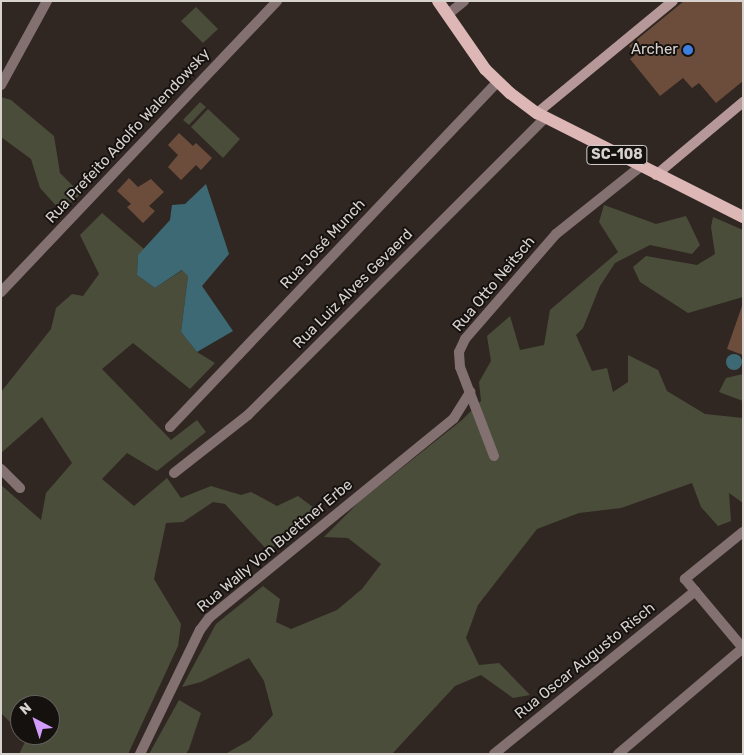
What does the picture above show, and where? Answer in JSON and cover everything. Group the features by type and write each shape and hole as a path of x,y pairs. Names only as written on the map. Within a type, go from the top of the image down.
{"main road":[{"name":"SC-108","path":"438,1 497,82 541,115 743,218"}],"street":[{"path":"1,85 47,1"},
{"name":"Rua Prefeito Adolfo Walendowsky","path":"1,292 277,1"},
{"path":"447,15 464,1"},
{"path":"541,115 673,1"},
{"name":"Rua José Munch","path":"170,427 497,82"},
{"path":"656,174 743,102"},
{"name":"Rua Luiz Alves Gevaerd","path":"174,473 248,415 541,115"},
{"name":"Rua Otto Neitsch","path":"494,456 460,367 459,352 465,339 556,234 640,167"},
{"name":"Rua Wally Von Buettner Erbe","path":"140,754 200,630 209,618 454,418 470,392"},
{"path":"1,469 20,488"},
{"path":"618,754 743,648 685,579 743,532"},
{"name":"Rua Oscar Augusto Risch","path":"494,754 695,591"}],"green space":[{"path":"196,7 218,29 203,43 181,21"},
{"path":"1,97 11,100 54,136 60,173 81,194 61,211 40,188 31,159 1,137"},
{"path":"200,102 206,107 189,125 183,120"},
{"path":"208,109 240,139 223,158 191,127"},
{"path":"604,205 656,224 686,216 700,245 692,254 650,245 615,263 600,286 583,328 576,335 592,371 607,368 613,392 628,382 628,355 658,370 667,391 705,414 743,418 743,503 729,493 731,521 718,526 701,507 692,483 621,508 579,513 537,529 478,605 466,638 479,665 499,663 530,695 513,698 481,675 455,686 392,754 225,754 250,740 273,715 264,681 249,658 201,682 182,687 216,624 263,586 280,599 276,622 291,629 337,610 362,589 381,564 348,538 324,537 359,502 462,420 481,401 479,382 491,361 487,336 510,316 520,350 544,345 550,310 618,252 599,222"},
{"path":"102,213 144,249 138,255 137,275 155,288 183,270 188,276 181,332 197,352 215,363 190,389 133,343 102,369 171,440 197,420 206,432 157,471 127,453 102,479 134,506 167,478 181,498 211,486 241,495 251,492 277,506 298,496 321,513 268,551 225,504 213,502 183,522 166,523 154,579 181,624 178,646 128,754 19,754 24,745 60,745 60,695 10,695 10,722 1,713 1,485 41,520 46,493 72,463 42,417 1,453 1,392 51,329 56,308 72,294 83,296 99,274 80,235"},
{"path":"713,217 743,230 743,297 688,313 640,282 633,267 646,256 697,265 715,254 711,227"},
{"path":"743,374 743,401 719,392 726,378"},
{"path":"179,700 201,713 189,749 186,754 149,754"}],"water":[{"path":"206,184 229,254 202,286 233,331 197,352 181,332 188,276 182,270 155,288 137,275 138,255 170,220 172,205 185,204"},
{"path":"731,354 737,354 742,359 740,368 731,370 726,365 726,359"}],"building":[{"name":"Archer","path":"684,1 743,1 743,81 716,103 699,83 692,88 683,78 660,96 630,59 636,54 629,46"},
{"path":"179,133 193,146 196,143 212,158 201,170 196,165 181,180 168,167 178,155 168,145"},
{"path":"129,178 138,187 151,179 164,192 149,206 155,211 143,223 127,207 131,204 117,191"},
{"path":"743,306 743,355 727,349"}],"place":[{"name":"Archer","path":"688,50"}]}
